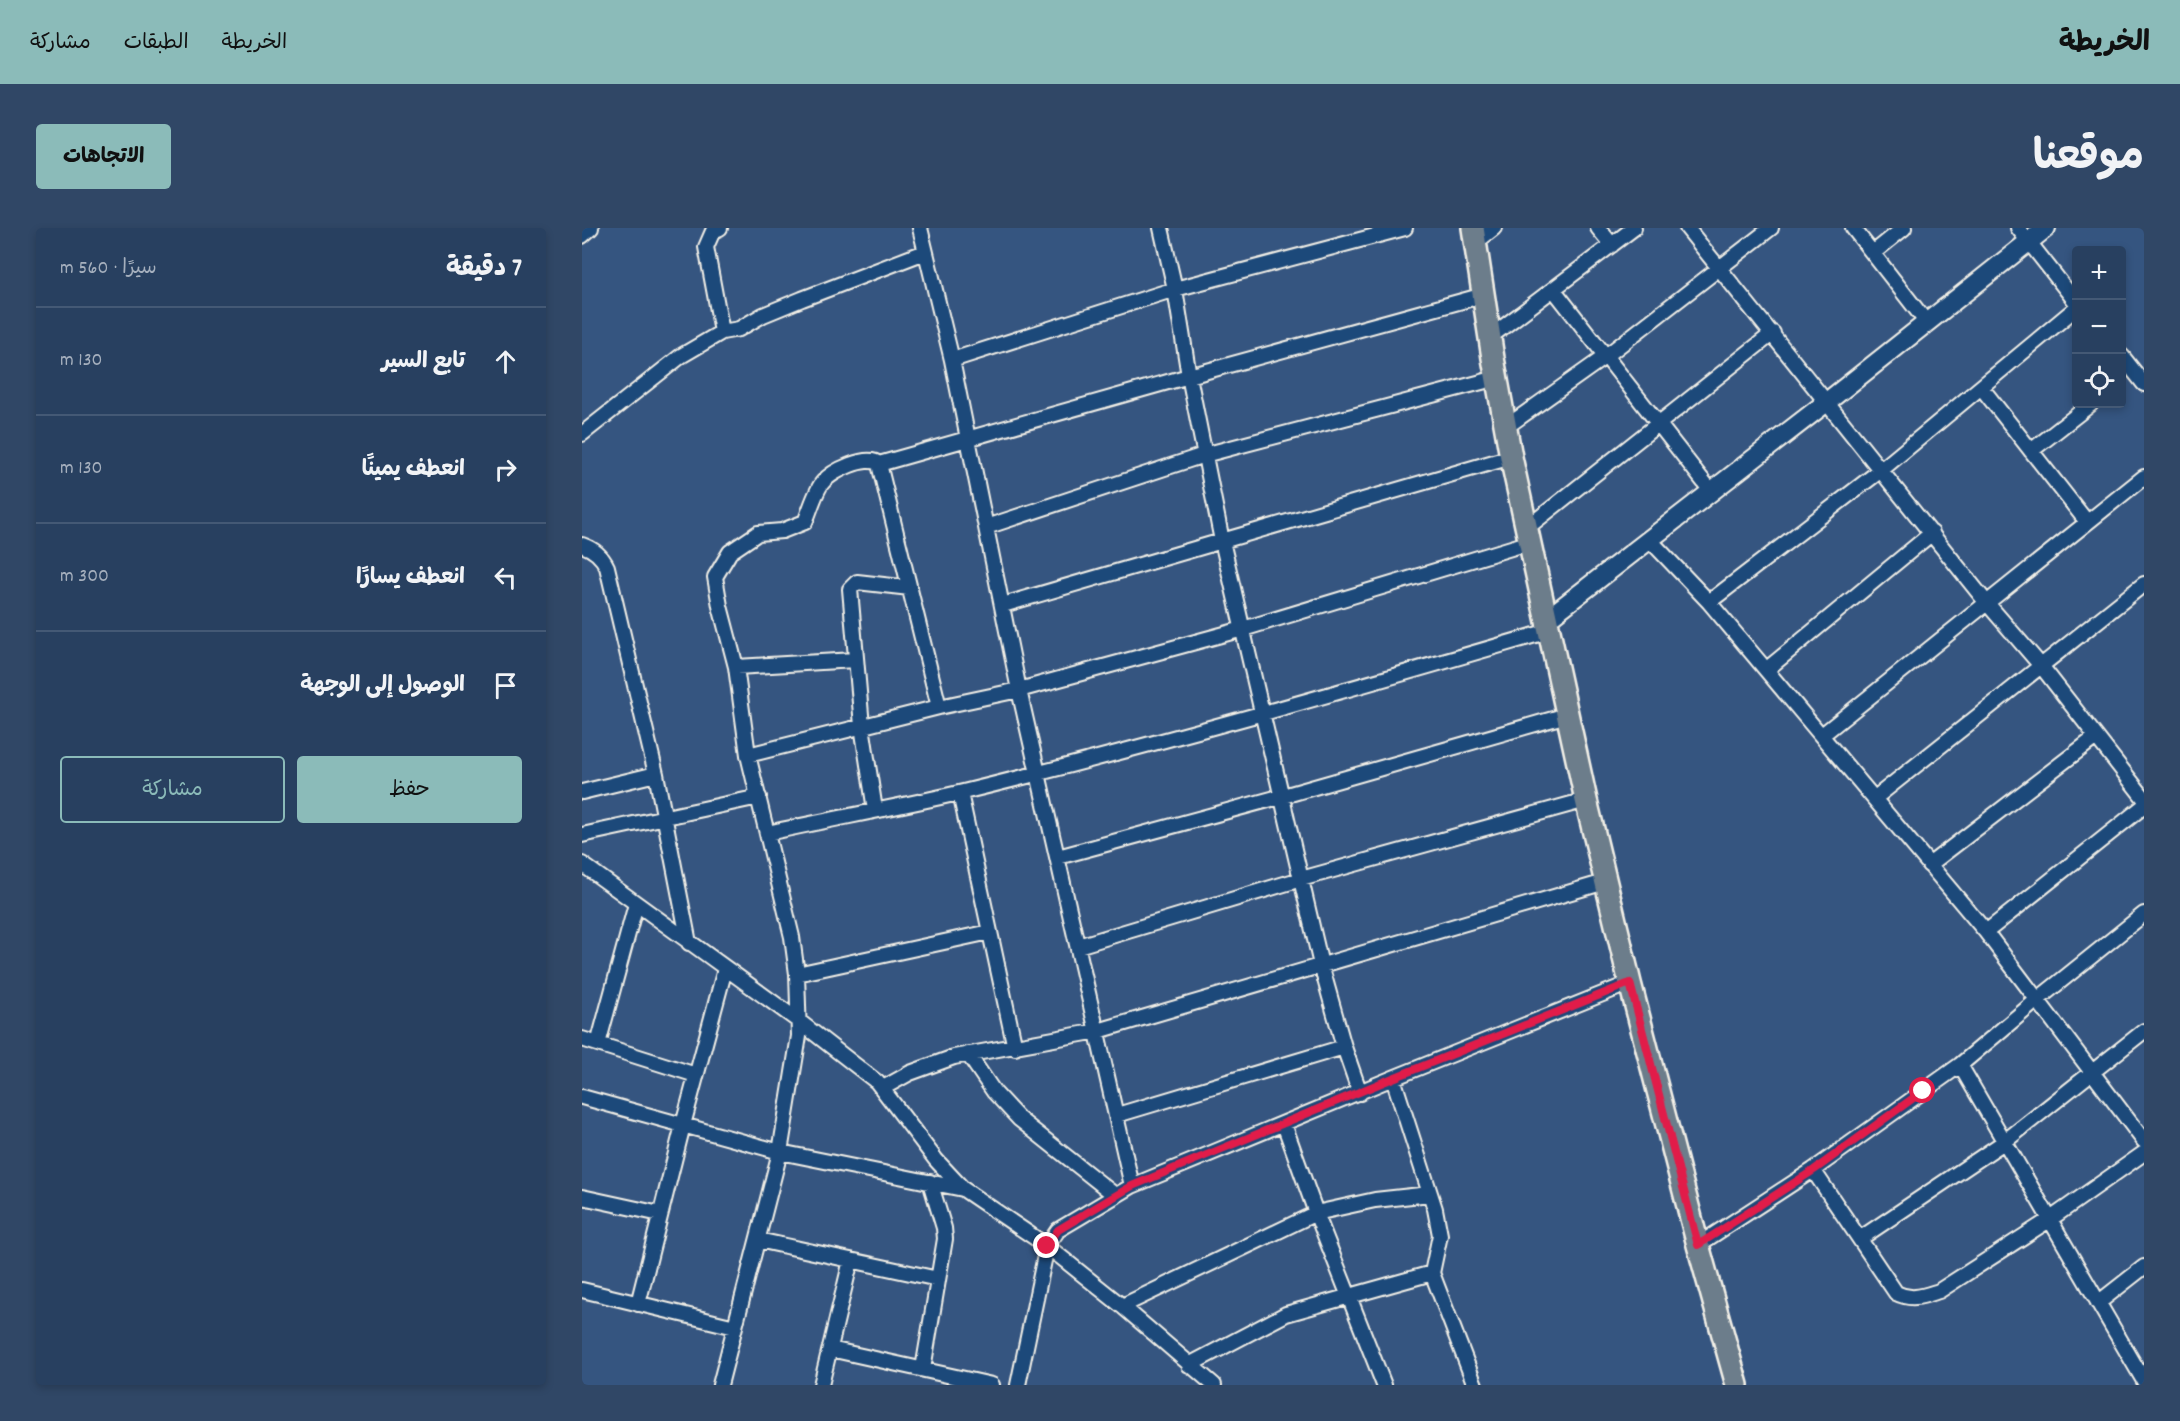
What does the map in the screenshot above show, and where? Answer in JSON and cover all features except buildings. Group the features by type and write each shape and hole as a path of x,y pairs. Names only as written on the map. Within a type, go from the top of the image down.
{"main road":[{"path":"1474,236 1511,457 1586,800 1630,983 1737,1385"}],"street":[{"path":"582,236 591,228"},
{"path":"720,228 713,231 706,247 722,332"},
{"path":"920,228 952,360 1019,690 1132,1186"},
{"path":"1161,228 1222,541 1321,965 1344,1047 1360,1093"},
{"path":"952,360 1174,290 1405,228"},
{"path":"1474,236 1494,228"},
{"path":"1599,228 1612,245"},
{"path":"1490,337 1634,228"},
{"path":"1687,228 1828,401 1986,602 2042,667 2144,798"},
{"path":"1506,427 1606,356 1771,228"},
{"path":"1853,228 1927,323"},
{"path":"1873,253 1904,228"},
{"path":"767,833 960,792 1263,715 1548,625 1649,539 1927,323 2024,235 2046,228"},
{"path":"2024,235 2074,300"},
{"path":"582,434 681,356 722,332 739,329 763,315 925,252"},
{"path":"1554,290 1711,491"},
{"path":"879,464 1484,295"},
{"path":"1709,602 1881,470 2072,311"},
{"path":"748,754 939,707 1019,690 1243,629 1529,534 1659,423 1773,333"},
{"path":"2126,362 2144,384"},
{"path":"2126,375 2133,370"},
{"path":"986,527 1204,455 1497,378"},
{"path":"1981,387 2087,522"},
{"path":"2031,451 2086,408"},
{"path":"1003,604 1511,457"},
{"path":"720,1385 780,1152 800,1022 792,937 748,754 736,667 720,606 716,577 730,552 758,533 782,531 805,522 821,483 835,472 853,464 876,461 879,464 939,707"},
{"path":"1822,735 2144,477"},
{"path":"1766,670 1932,533"},
{"path":"1649,539 1709,602 1986,932 2144,1141"},
{"path":"582,545 592,548 604,560 607,567 656,774 689,943"},
{"path":"875,810 862,726 855,660 851,586 857,582 910,588"},
{"path":"1875,798 2142,588"},
{"path":"736,667 855,660"},
{"path":"1058,857 1567,715"},
{"path":"1929,865 2096,737"},
{"path":"582,792 656,774"},
{"path":"960,792 1015,1048"},
{"path":"582,836 759,797"},
{"path":"1078,946 1302,879 1586,800"},
{"path":"1986,932 2144,806"},
{"path":"582,864 800,1022 883,1088 936,1160 963,1189 1047,1246 1122,1306 1214,1385"},
{"path":"883,1088 919,1070 968,1054 1015,1048 1098,1031 1605,882"},
{"path":"598,1044 636,904"},
{"path":"1698,1245 1814,1170 1960,1065 2144,914"},
{"path":"797,974 990,932"},
{"path":"638,1304 725,969"},
{"path":"1018,1385 1047,1246 1058,1230 1132,1186 1630,983"},
{"path":"1861,1238 2004,1142 2144,1031"},
{"path":"582,1039 696,1075"},
{"path":"1117,1116 1344,1047"},
{"path":"968,1054 994,1092 1019,1119 1116,1196"},
{"path":"1960,1065 2144,1381"},
{"path":"1393,1078 1430,1194 1440,1235 1432,1273 1475,1385"},
{"path":"582,1097 780,1152 963,1189"},
{"path":"1284,1124 1316,1213 1384,1385"},
{"path":"1814,1170 1896,1293 1906,1298 1919,1298 1939,1291 2049,1220 2144,1153"},
{"path":"923,1369 945,1239 944,1228 930,1182"},
{"path":"1122,1306 1316,1213 1376,1200 1430,1194"},
{"path":"582,1197 660,1214"},
{"path":"758,1240 938,1279"},
{"path":"821,1385 851,1260"},
{"path":"2098,1303 2144,1267"},
{"path":"1189,1365 1286,1314 1432,1273"},
{"path":"582,1290 735,1327"},
{"path":"830,1349 992,1385"}],"route":[{"path":"1047,1246 1051,1237 1058,1230 1132,1186 1630,983 1698,1245 1814,1170 1923,1091"}]}
